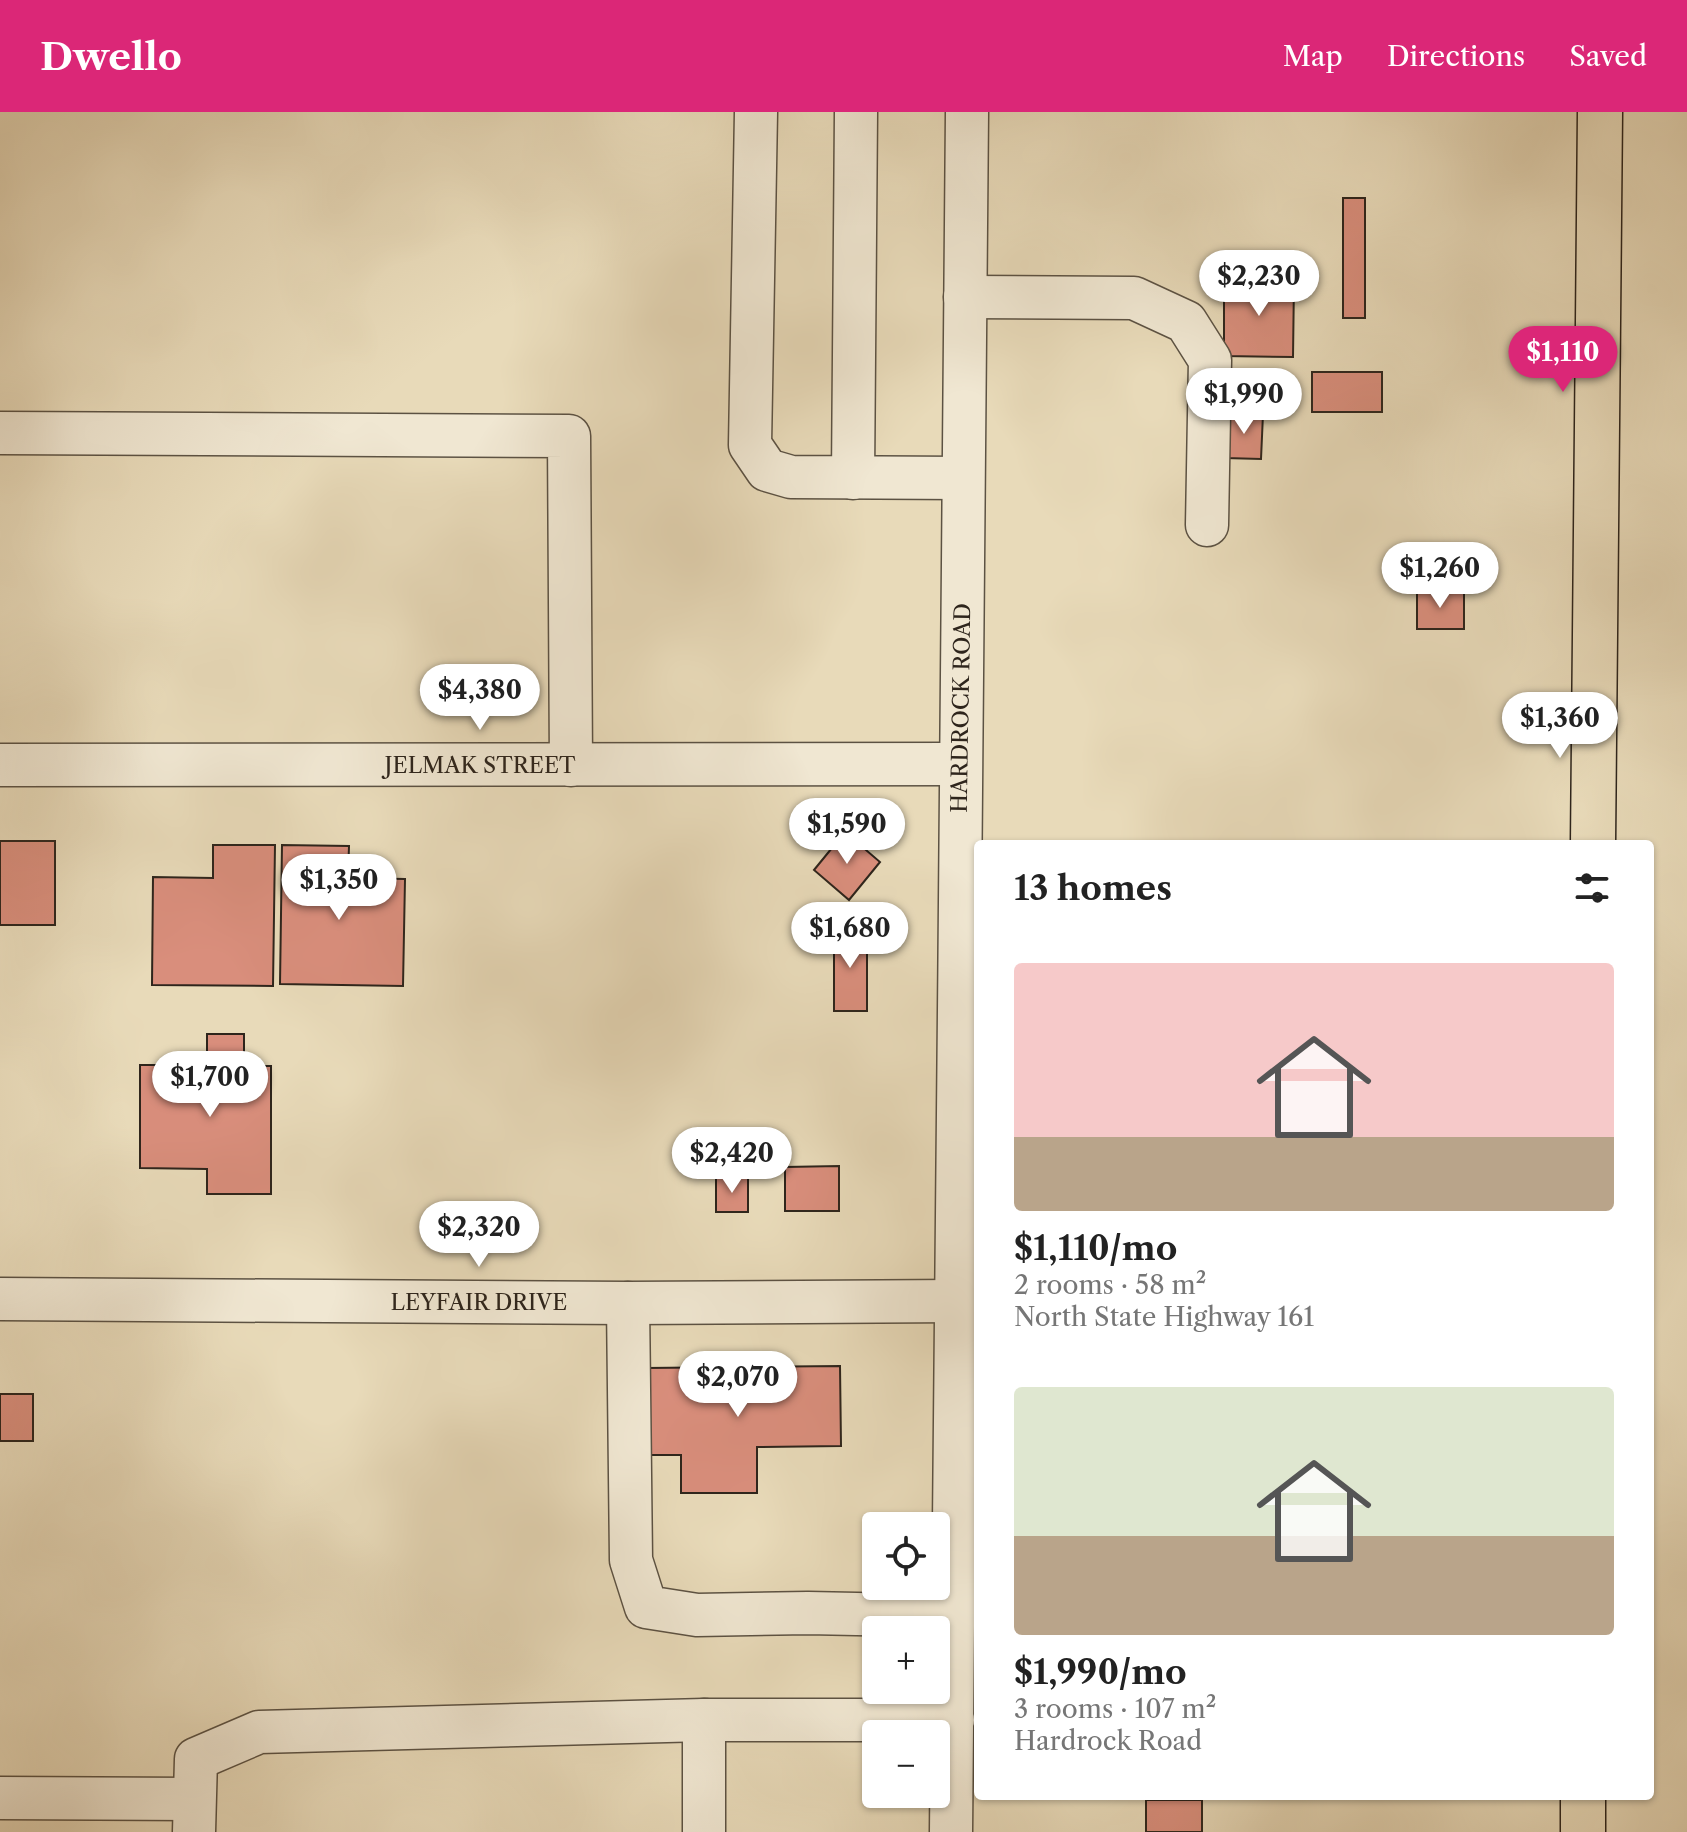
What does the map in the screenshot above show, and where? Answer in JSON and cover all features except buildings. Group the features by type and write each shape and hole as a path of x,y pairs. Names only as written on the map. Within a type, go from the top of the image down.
{"main road":[{"path":"1593,840 1600,112"},
{"path":"1583,1800 1583,1832"}],"street":[{"path":"756,112 750,445 767,470 791,477 963,478"},
{"path":"853,478 856,112"},
{"name":"HARDROCK ROAD","path":"951,1832 967,112"},
{"path":"965,297 1134,298 1186,322 1210,360 1207,525"},
{"path":"0,433 569,436 571,765"},
{"name":"JELMAK STREET","path":"0,765 960,764"},
{"name":"LEYFAIR DRIVE","path":"0,1299 628,1303 958,1301"},
{"path":"628,1303 631,1560 646,1607 697,1615 808,1613 954,1616"},
{"path":"704,1720 704,1832"},
{"path":"0,1798 194,1816 196,1759 259,1732 704,1720 953,1720"}]}
